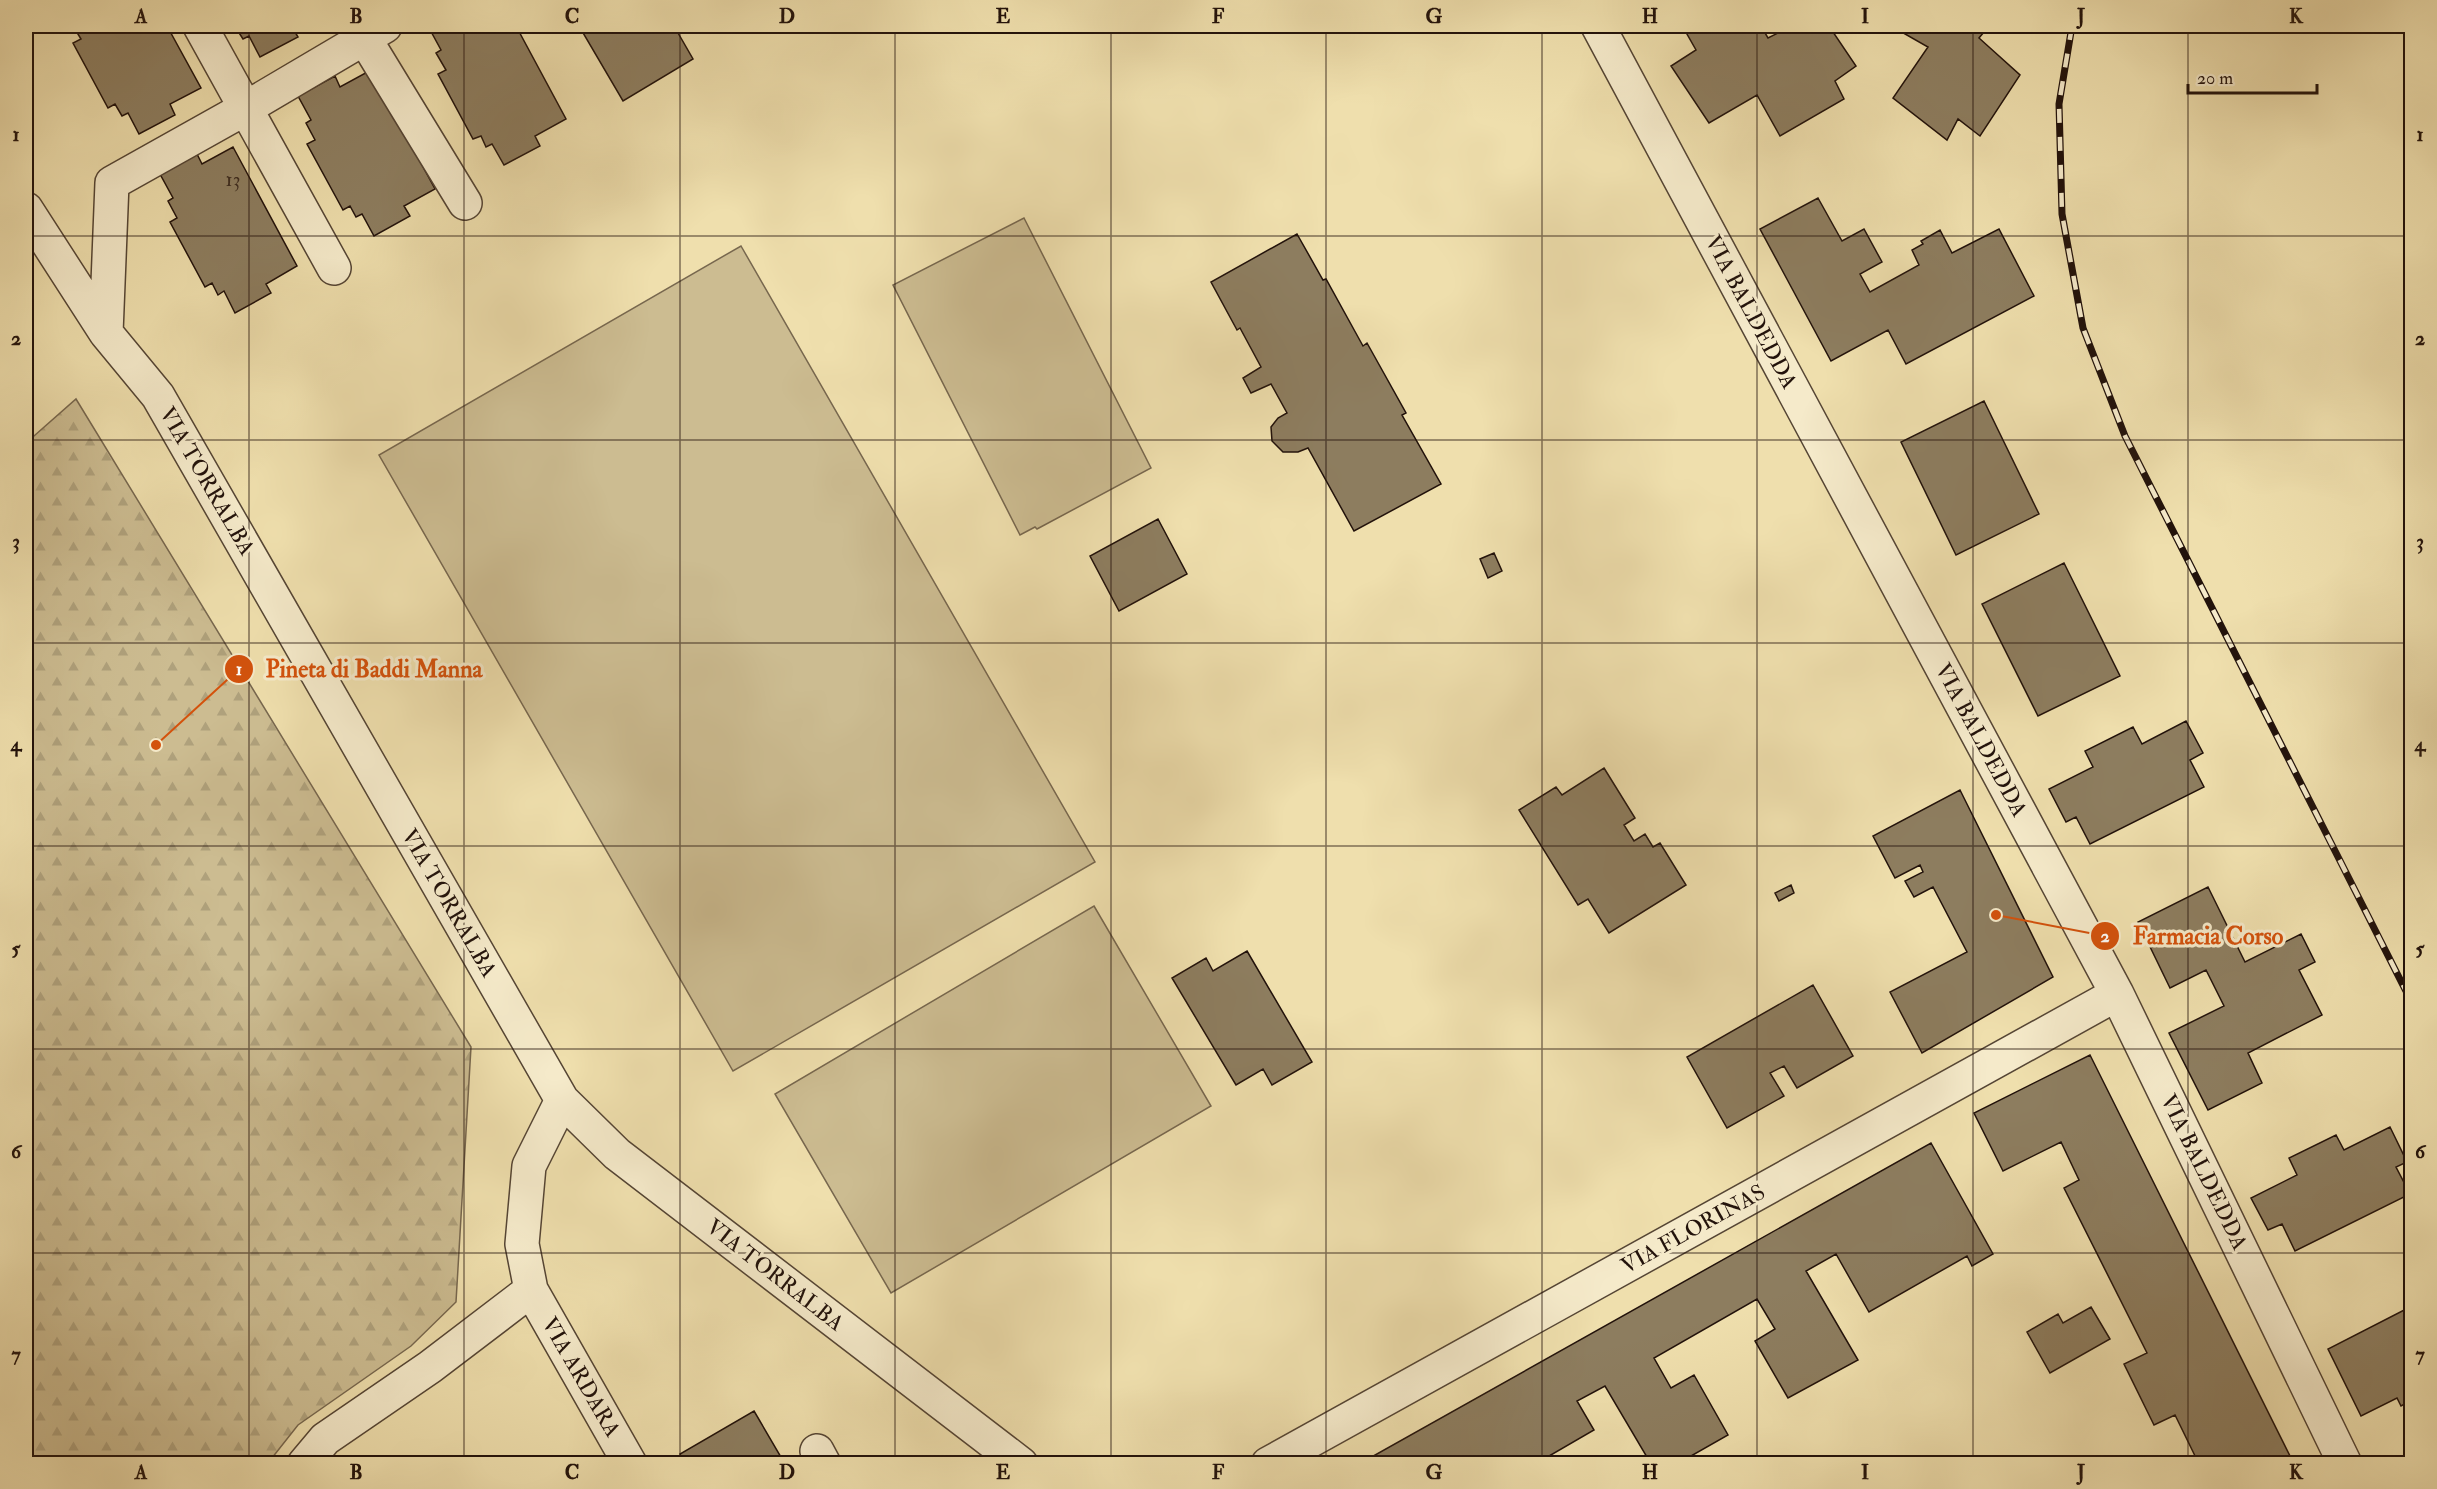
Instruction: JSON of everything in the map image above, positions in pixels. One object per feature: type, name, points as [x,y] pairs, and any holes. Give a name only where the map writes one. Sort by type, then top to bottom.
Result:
[{"type":"street","points":[[200,26],[334,268]]},
{"type":"street","name":"VIA BALDEDDA","points":[[1598,26],[2117,994],[2345,1464]]},
{"type":"street","points":[[106,333],[112,183],[246,108],[369,29],[465,203]]},
{"type":"street","name":"VIA TORRALBA","points":[[26,209],[106,333],[158,396],[562,1100],[617,1154],[1021,1464]]},
{"type":"street","name":"VIA FLORINAS","points":[[1268,1464],[2117,994]]},
{"type":"street","name":"VIA ARDARA","points":[[562,1100],[529,1166],[522,1244],[531,1290],[630,1464]]},
{"type":"street","points":[[304,1464],[325,1439],[430,1367],[531,1290]]},
{"type":"green space","points":[[1024,218],[1151,468],[1037,529],[1035,527],[1020,535],[893,285]]},
{"type":"green space","points":[[741,246],[1095,862],[733,1071],[379,455]]},
{"type":"green space","points":[[76,399],[471,1047],[456,1302],[411,1346],[298,1425],[268,1463],[26,1463],[26,443]]},
{"type":"green space","points":[[1094,906],[1211,1106],[891,1293],[775,1094]]},
{"type":"building","points":[[73,26],[167,26],[201,88],[170,104],[175,115],[139,134],[128,113],[122,116],[115,104],[108,108],[73,43],[81,39]]},
{"type":"building","points":[[226,26],[295,26],[292,27],[298,37],[260,57],[249,36],[243,39],[236,28],[230,31]]},
{"type":"building","points":[[428,26],[516,26],[566,119],[535,136],[540,146],[504,165],[492,144],[486,147],[481,136],[473,139],[438,74],[446,70],[436,53],[441,50]]},
{"type":"building","points":[[579,26],[674,26],[693,59],[623,101]]},
{"type":"building","points":[[1761,26],[1768,38],[1792,26],[1829,26],[1856,66],[1835,81],[1844,99],[1780,136],[1757,95],[1709,123],[1671,66],[1696,50],[1683,27]]},
{"type":"building","points":[[1891,26],[1989,26],[1979,38],[2020,75],[1980,136],[1958,119],[1947,140],[1893,98],[1928,47]]},
{"type":"building","points":[[371,70],[435,189],[404,206],[410,216],[374,236],[362,214],[356,217],[350,206],[343,210],[307,144],[315,140],[306,123],[311,120],[298,96],[335,76],[340,87]]},
{"type":"building","points":[[233,147],[297,266],[266,284],[271,293],[235,313],[224,291],[218,295],[212,283],[205,287],[170,222],[177,218],[168,201],[173,198],[160,174],[197,154],[202,164]]},
{"type":"building","points":[[1818,198],[1842,241],[1864,229],[1882,262],[1860,274],[1870,292],[1919,265],[1912,250],[1923,244],[1921,241],[1940,230],[1952,253],[1999,229],[2034,296],[1906,364],[1888,330],[1831,361],[1760,229]]},
{"type":"building","points":[[1297,234],[1323,280],[1326,279],[1363,346],[1367,343],[1406,413],[1402,415],[1441,484],[1354,531],[1308,448],[1298,452],[1283,452],[1272,441],[1271,427],[1278,418],[1287,413],[1271,384],[1251,393],[1243,378],[1261,367],[1240,328],[1237,330],[1211,282]]},
{"type":"building","points":[[1984,401],[2039,514],[1956,555],[1901,442]]},
{"type":"building","points":[[1158,519],[1187,574],[1119,611],[1090,556]]},
{"type":"building","points":[[1494,553],[1502,571],[1488,578],[1480,559]]},
{"type":"building","points":[[2064,563],[2120,676],[2038,716],[1982,604]]},
{"type":"building","points":[[2186,721],[2203,753],[2190,760],[2204,787],[2090,844],[2076,817],[2066,822],[2049,789],[2093,767],[2085,751],[2133,727],[2142,744]]},
{"type":"building","points":[[1604,768],[1635,818],[1624,825],[1634,841],[1645,834],[1653,847],[1660,843],[1686,885],[1609,933],[1588,899],[1578,905],[1519,810],[1556,787],[1562,795]]},
{"type":"building","points":[[1960,790],[2053,977],[1922,1053],[1890,992],[1967,952],[1933,887],[1914,897],[1905,881],[1923,872],[1920,865],[1895,878],[1873,836]]},
{"type":"building","points":[[1791,885],[1794,893],[1779,901],[1775,893]]},
{"type":"building","points":[[2208,887],[2245,962],[2301,934],[2315,962],[2299,970],[2322,1015],[2248,1053],[2262,1083],[2208,1110],[2169,1033],[2224,1006],[2206,970],[2170,988],[2138,922]]},
{"type":"building","points":[[1247,951],[1312,1062],[1272,1085],[1263,1069],[1236,1085],[1172,978],[1206,958],[1213,971]]},
{"type":"building","points":[[1813,985],[1853,1056],[1797,1088],[1784,1066],[1770,1073],[1784,1096],[1727,1128],[1687,1057]]},
{"type":"building","points":[[2090,1055],[2294,1464],[2199,1464],[2175,1415],[2154,1425],[2124,1364],[2147,1353],[2064,1188],[2079,1180],[2061,1142],[2003,1171],[1974,1113]]},
{"type":"building","points":[[2390,1127],[2407,1162],[2396,1167],[2410,1194],[2295,1251],[2282,1224],[2268,1230],[2251,1198],[2297,1175],[2289,1158],[2336,1135],[2344,1150]]},
{"type":"building","points":[[1931,1143],[1993,1254],[1972,1266],[1967,1256],[1869,1312],[1836,1254],[1806,1271],[1858,1360],[1788,1398],[1755,1341],[1775,1329],[1757,1299],[1654,1358],[1671,1388],[1694,1375],[1728,1435],[1677,1464],[1651,1464],[1605,1386],[1577,1401],[1594,1430],[1549,1456],[1554,1464],[1544,1464],[1542,1459],[1535,1464],[1359,1464]]},
{"type":"building","points":[[2412,1306],[2412,1400],[2401,1406],[2397,1398],[2361,1416],[2328,1349]]},
{"type":"building","points":[[2091,1307],[2110,1339],[2050,1373],[2027,1332],[2058,1314],[2063,1323]]},
{"type":"building","points":[[754,1411],[785,1464],[685,1464],[680,1454]]},
{"type":"railway","points":[[2072,26],[2059,104],[2062,214],[2083,328],[2125,436],[2412,1003]]},
{"type":"place","name":"Pineta di Baddi Manna","points":[[156,745]]},
{"type":"place","name":"Farmacia Corso","points":[[1996,915]]}]
